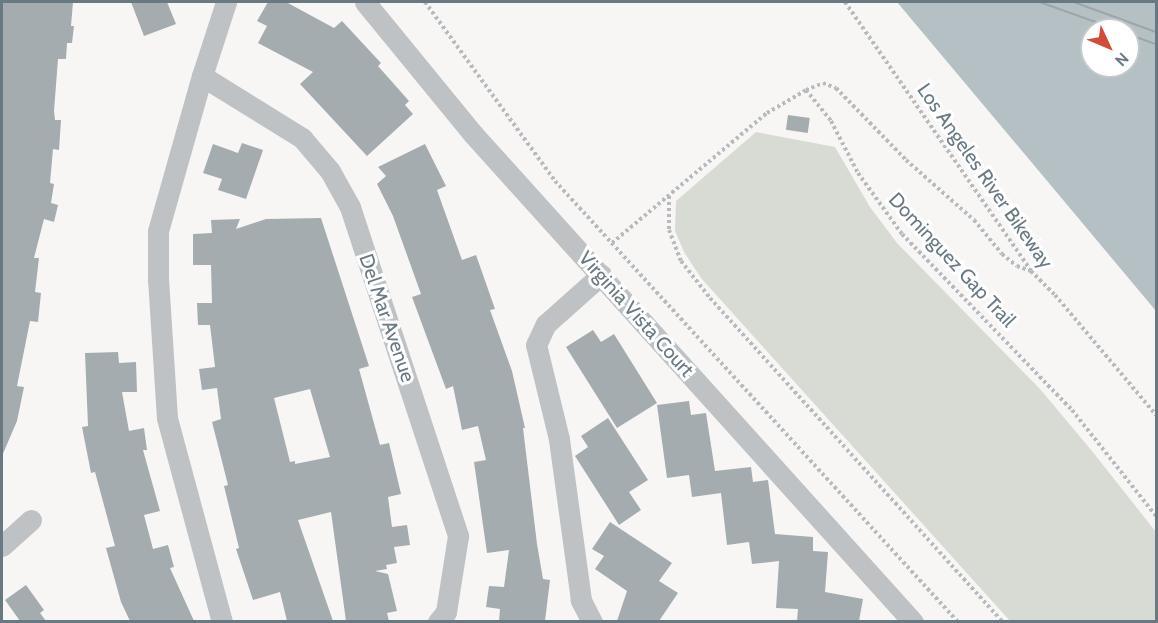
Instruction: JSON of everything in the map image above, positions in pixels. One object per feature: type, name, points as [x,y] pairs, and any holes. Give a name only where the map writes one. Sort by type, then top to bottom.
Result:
[{"type":"street","points":[[222,621],[167,418],[158,279],[158,231],[202,76],[226,2]]},
{"type":"street","name":"Virginia Vista Court","points":[[365,2],[473,134],[913,621]]},
{"type":"street","name":"Del Mar Avenue","points":[[202,76],[302,138],[330,171],[350,207],[458,536],[446,612],[438,621]]},
{"type":"street","points":[[592,621],[581,600],[559,439],[536,345],[546,324],[601,275]]},
{"type":"street","points":[[2,546],[31,520]]},
{"type":"path","points":[[425,2],[544,169],[958,621]]},
{"type":"path","name":"Los Angeles River Bikeway","points":[[845,2],[1031,271],[1055,295],[1156,415]]},
{"type":"path","points":[[612,243],[767,113],[806,90],[823,83],[836,88],[906,160],[974,220],[1002,254],[1017,266],[1031,271]]},
{"type":"path","name":"Dominguez Gap Trail","points":[[806,90],[831,121],[858,173],[881,209],[902,234],[1072,410],[1156,516]]},
{"type":"path","points":[[669,196],[669,230],[681,261],[710,298],[1003,621]]},
{"type":"shaded area","points":[[897,2],[1156,2],[1156,311]]},
{"type":"shaded area","points":[[756,132],[835,147],[870,207],[897,243],[1040,389],[1092,451],[1156,532],[1156,621],[1010,621],[701,278],[684,252],[675,231],[676,201]]},
{"type":"building","points":[[2,2],[73,2],[71,26],[74,26],[72,43],[67,43],[66,59],[58,59],[54,111],[55,120],[61,120],[59,150],[53,149],[50,183],[54,184],[51,203],[58,205],[54,222],[44,219],[34,258],[39,258],[35,292],[41,293],[38,322],[30,321],[17,386],[24,387],[17,421],[2,456]]},
{"type":"building","points":[[131,2],[167,2],[176,24],[144,36]]},
{"type":"building","points":[[268,2],[286,2],[334,28],[342,21],[381,63],[378,66],[409,101],[405,105],[413,114],[367,156],[300,84],[313,72],[258,43],[267,26],[257,21]]},
{"type":"building","points":[[788,115],[810,118],[808,133],[786,130]]},
{"type":"building","points":[[242,143],[263,150],[246,199],[218,190],[222,179],[203,173],[213,144],[238,153]]},
{"type":"building","points":[[425,144],[446,186],[437,190],[462,260],[476,255],[495,309],[490,310],[512,371],[525,428],[523,428],[543,579],[550,580],[545,621],[499,621],[500,609],[486,607],[489,586],[504,587],[509,550],[487,553],[474,462],[486,460],[478,426],[462,430],[453,386],[446,389],[412,297],[421,294],[393,216],[377,184],[386,176],[378,167]]},
{"type":"building","points":[[321,218],[369,366],[359,369],[380,445],[389,443],[401,494],[388,497],[392,527],[407,525],[410,545],[394,547],[397,563],[386,565],[387,569],[375,571],[388,574],[397,611],[387,613],[389,621],[346,621],[331,512],[298,520],[333,621],[287,621],[280,592],[253,600],[236,549],[239,548],[224,486],[228,485],[212,422],[221,419],[217,388],[202,390],[199,369],[215,367],[210,325],[198,325],[197,303],[212,303],[211,265],[193,265],[193,234],[212,233],[211,220],[240,219],[236,229],[266,219]],"holes":[[[310,389],[330,457],[295,464],[295,461],[290,462],[274,398]]]},
{"type":"building","points":[[593,330],[601,342],[614,334],[657,403],[617,428],[566,347]]},
{"type":"building","points":[[118,352],[119,363],[136,362],[137,392],[122,392],[129,431],[144,428],[147,450],[143,450],[160,511],[144,515],[153,549],[168,545],[174,567],[170,568],[194,621],[130,621],[121,602],[106,548],[115,546],[95,472],[91,473],[82,427],[88,426],[85,353]]},
{"type":"building","points":[[689,401],[691,415],[706,413],[715,471],[751,467],[753,482],[768,480],[775,534],[813,537],[813,551],[828,552],[825,592],[863,599],[859,621],[797,621],[798,609],[776,608],[779,561],[752,564],[749,542],[727,545],[721,493],[692,497],[689,475],[667,478],[657,405]]},
{"type":"building","points":[[608,418],[648,480],[629,492],[641,510],[619,525],[575,456],[588,447],[581,436]]},
{"type":"building","points":[[610,522],[672,563],[659,581],[678,593],[659,621],[617,621],[627,591],[595,569],[604,556],[592,549]]},
{"type":"building","points":[[26,585],[44,610],[40,613],[46,621],[20,621],[5,600]]},
{"type":"tram line","points":[[1040,2],[1085,18]]},
{"type":"tram line","points":[[1074,2],[1156,32]]},
{"type":"tram line","points":[[1140,38],[1156,44]]}]
